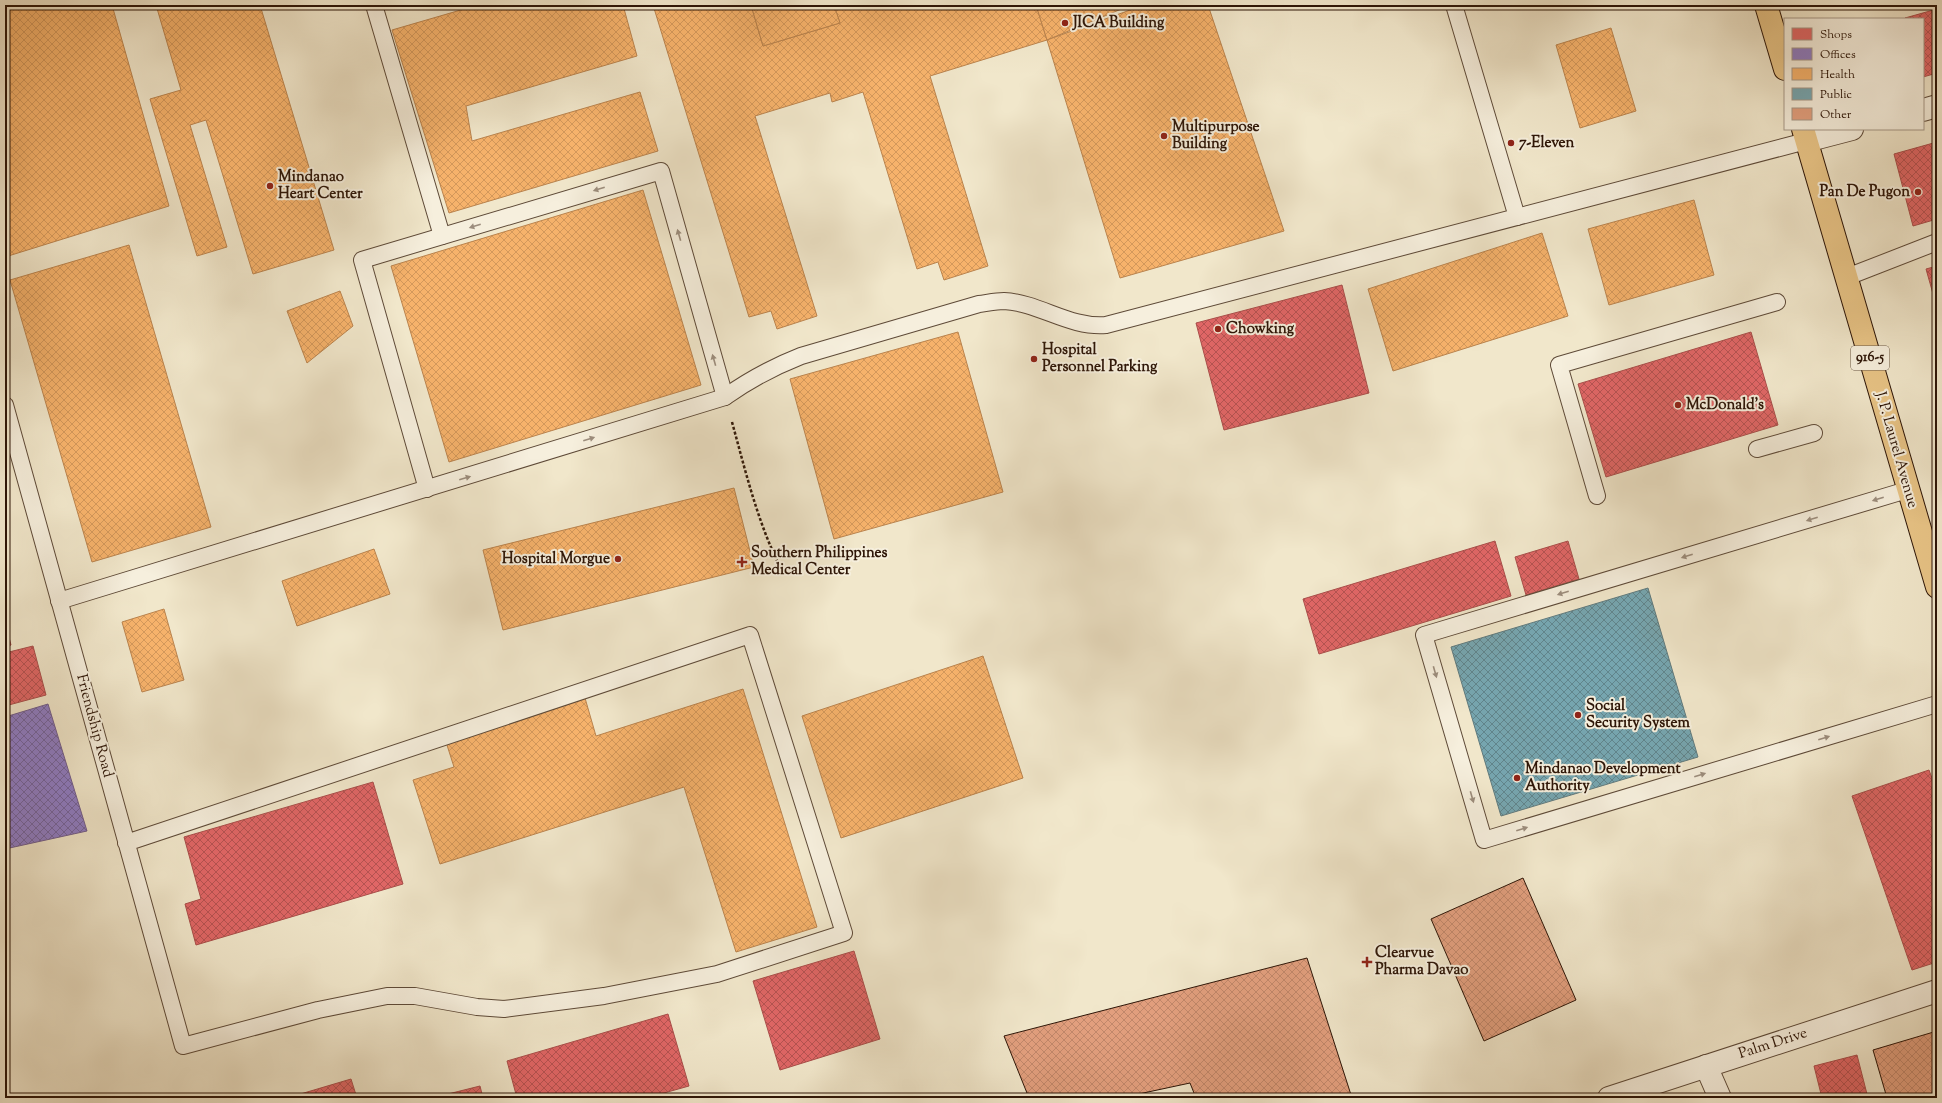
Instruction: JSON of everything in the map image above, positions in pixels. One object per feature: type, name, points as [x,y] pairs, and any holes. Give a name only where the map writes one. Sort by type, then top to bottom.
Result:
[{"type":"main road","points":[[1766,5],[1784,66]]},
{"type":"main road","name":"J. P. Laurel Avenue","points":[[1804,135],[1847,276],[1937,587]]},
{"type":"street","points":[[1924,110],[1937,106]]},
{"type":"street","points":[[1804,135],[1844,130]]},
{"type":"street","name":"Palm Drive","points":[[1609,1098],[1937,991]]},
{"type":"street","points":[[1706,1066],[1720,1098]]},
{"type":"lane","points":[[374,5],[442,236]]},
{"type":"lane","points":[[1454,5],[1517,217]]},
{"type":"lane","points":[[59,601],[725,397],[751,379],[775,366],[801,356],[979,304],[1003,301],[1025,305],[1071,322],[1091,326],[1106,325],[1517,217],[1804,135]]},
{"type":"lane","points":[[427,489],[362,260],[660,171],[725,397]]},
{"type":"lane","points":[[1847,276],[1937,242]]},
{"type":"lane","points":[[1597,496],[1558,365],[1777,302]]},
{"type":"lane","name":"Friendship Road","points":[[5,405],[126,844],[183,1046],[318,1010],[387,996],[416,996],[477,1007],[504,1008],[611,994],[717,974],[844,933],[750,635],[126,844]]},
{"type":"lane","points":[[1757,449],[1814,433]]},
{"type":"lane","points":[[1908,490],[1424,635],[1484,840],[1937,704]]},
{"type":"path","points":[[725,397],[759,519],[769,546],[782,571]]},
{"type":"building: Shops","points":[[1937,9],[1937,73],[1924,77],[1924,18],[1905,18]]},
{"type":"building: Shops","points":[[1937,142],[1937,219],[1913,226],[1894,154]]},
{"type":"building: Shops","points":[[1937,266],[1937,308],[1926,269]]},
{"type":"building: Shops","points":[[1342,285],[1369,393],[1224,430],[1196,323]]},
{"type":"building: Shops","name":"McDonald's","points":[[1751,332],[1778,425],[1606,477],[1578,384]]},
{"type":"building: Shops","points":[[1495,541],[1511,596],[1319,654],[1303,599]]},
{"type":"building: Shops","points":[[1568,541],[1579,579],[1526,595],[1515,557]]},
{"type":"building: Shops","points":[[5,622],[11,645],[5,647]]},
{"type":"building: Shops","points":[[33,646],[46,695],[5,706],[5,653]]},
{"type":"building: Shops","points":[[1929,770],[1937,792],[1937,962],[1912,970],[1852,796]]},
{"type":"building: Shops","points":[[373,782],[403,884],[196,945],[185,904],[201,899],[184,837]]},
{"type":"building: Shops","points":[[854,951],[880,1039],[780,1070],[753,981]]},
{"type":"building: Shops","points":[[668,1014],[689,1086],[646,1098],[517,1098],[507,1061]]},
{"type":"building: Shops","points":[[1857,1055],[1868,1098],[1822,1098],[1814,1066]]},
{"type":"building: Shops","points":[[351,1079],[357,1098],[287,1098]]},
{"type":"building: Shops","points":[[480,1086],[483,1098],[432,1098]]},
{"type":"building: Offices","points":[[48,704],[87,831],[5,849],[5,717]]},
{"type":"building: Health","points":[[5,5],[112,5],[169,206],[5,257]]},
{"type":"building: Health","name":"Mindanao Heart Center","points":[[156,5],[260,5],[334,250],[253,274],[206,120],[190,125],[227,247],[197,256],[150,99],[181,90]]},
{"type":"building: Health","points":[[478,5],[623,5],[637,56],[466,106],[472,141],[640,92],[658,151],[449,213],[392,30]]},
{"type":"building: Health","points":[[653,5],[751,5],[763,46],[840,23],[834,5],[1036,5],[1047,40],[930,76],[988,266],[944,280],[938,262],[917,269],[863,92],[832,102],[830,93],[755,116],[817,316],[777,329],[771,311],[749,317]]},
{"type":"building: Health","points":[[751,5],[834,5],[840,23],[763,46]]},
{"type":"building: Health","name":"JICA Building","points":[[1036,5],[1131,5],[1047,40]]},
{"type":"building: Health","name":"Multipurpose Building","points":[[1144,5],[1208,5],[1284,231],[1120,278],[1047,40]]},
{"type":"building: Health","points":[[1611,28],[1636,111],[1580,128],[1556,45]]},
{"type":"building: Health","points":[[643,190],[701,385],[449,462],[391,266]]},
{"type":"building: Health","points":[[1694,200],[1714,275],[1609,305],[1588,229]]},
{"type":"building: Health","points":[[1542,233],[1568,316],[1393,371],[1368,289]]},
{"type":"building: Health","points":[[129,245],[211,527],[92,562],[10,280]]},
{"type":"building: Health","points":[[340,291],[353,326],[307,363],[287,311]]},
{"type":"building: Health","points":[[958,332],[1003,492],[834,539],[790,379]]},
{"type":"building: Health","name":"Hospital Morgue","points":[[734,488],[754,567],[503,630],[483,550]]},
{"type":"building: Health","points":[[374,549],[390,594],[297,626],[282,581]]},
{"type":"building: Health","points":[[164,609],[184,680],[142,692],[122,622]]},
{"type":"building: Health","points":[[983,656],[1023,778],[841,838],[802,716]]},
{"type":"building: Health","points":[[743,689],[817,927],[736,952],[684,787],[440,864],[413,780],[454,767],[446,742],[585,698],[596,736]]},
{"type":"building: Public","name":"Social Security System","points":[[1648,588],[1698,757],[1501,816],[1451,647]]},
{"type":"building: Other","points":[[1523,878],[1576,1000],[1484,1041],[1431,919]]},
{"type":"building: Other","points":[[1307,958],[1352,1098],[1196,1098],[1190,1083],[1120,1098],[1029,1098],[1004,1036]]},
{"type":"building: Other","points":[[1937,1031],[1937,1098],[1887,1098],[1873,1050]]},
{"type":"place","name":"JICA Building","points":[[1065,23]]},
{"type":"place","name":"Multipurpose Building","points":[[1164,136]]},
{"type":"place","name":"7-Eleven","points":[[1511,143]]},
{"type":"place","name":"Mindanao Heart Center","points":[[270,186]]},
{"type":"place","name":"Pan De Pugon","points":[[1918,192]]},
{"type":"place","name":"Chowking","points":[[1218,329]]},
{"type":"place","name":"Hospital Personnel Parking","points":[[1034,359]]},
{"type":"place","name":"McDonald's","points":[[1678,405]]},
{"type":"place","name":"Hospital Morgue","points":[[618,559]]},
{"type":"place","name":"Southern Philippines Medical Center","points":[[742,562]]},
{"type":"place","name":"Social Security System","points":[[1578,715]]},
{"type":"place","name":"Mindanao Development Authority","points":[[1517,778]]},
{"type":"place","name":"Clearvue Pharma Davao","points":[[1367,962]]}]
